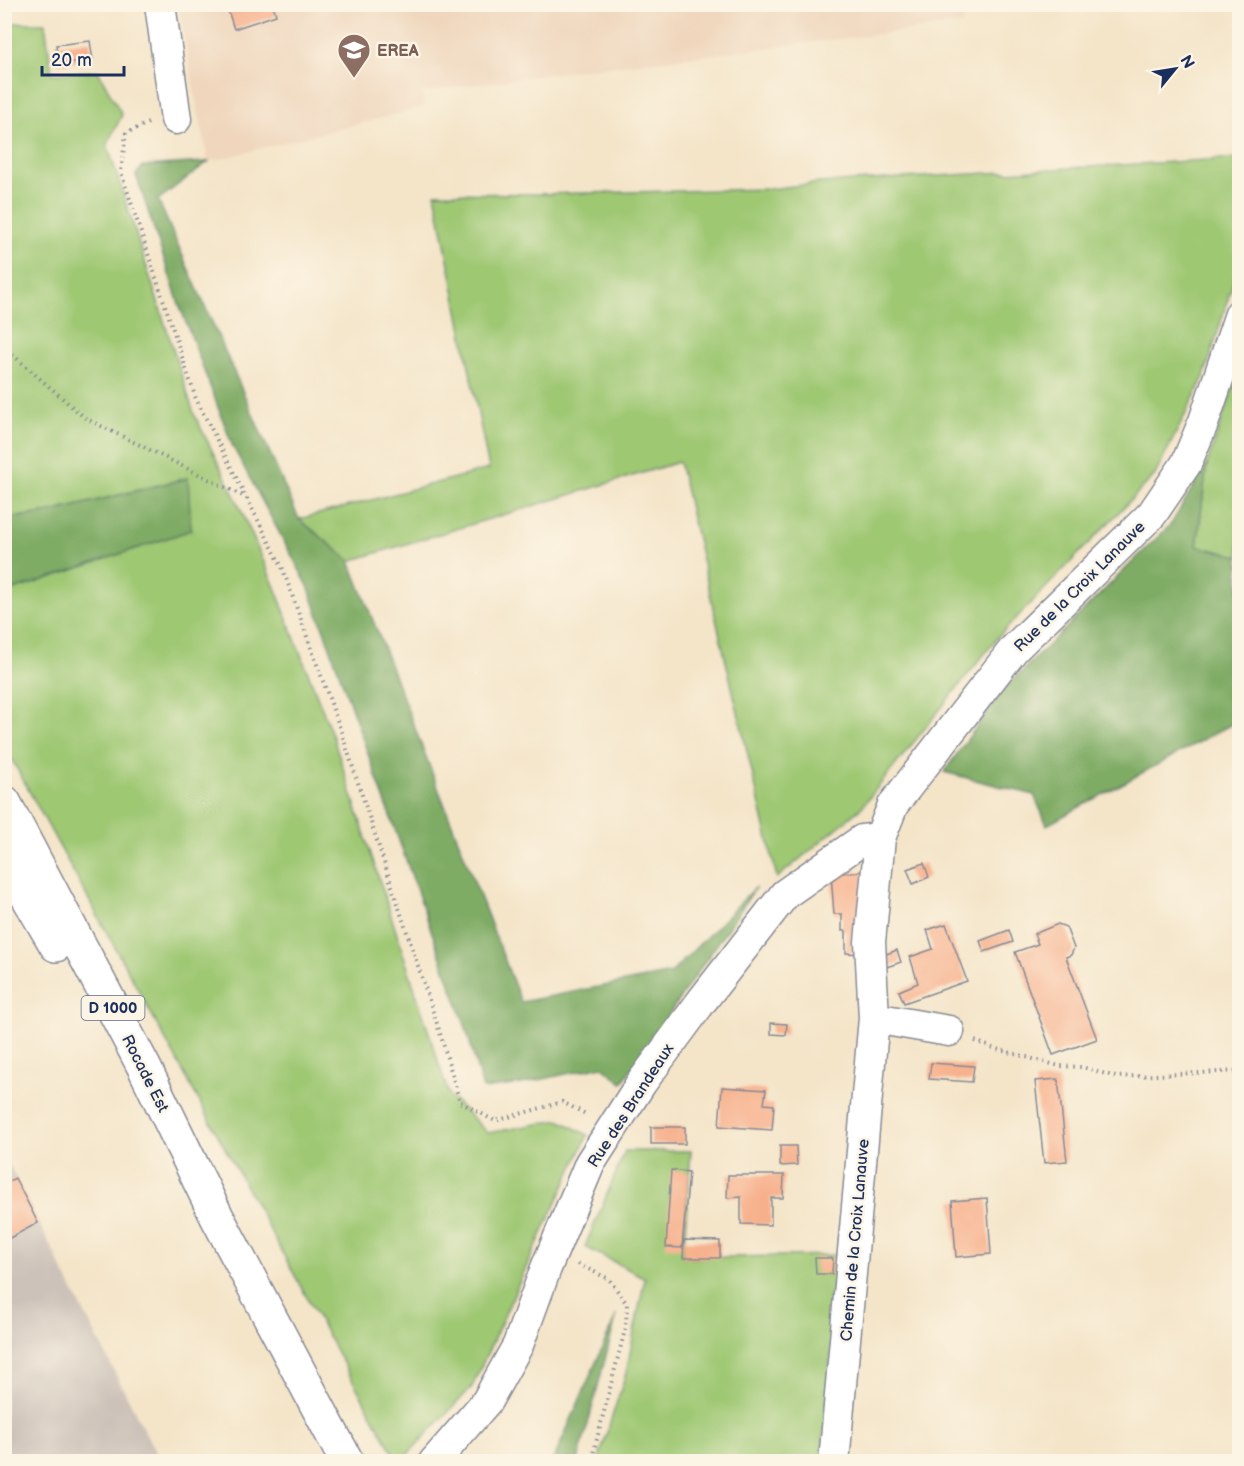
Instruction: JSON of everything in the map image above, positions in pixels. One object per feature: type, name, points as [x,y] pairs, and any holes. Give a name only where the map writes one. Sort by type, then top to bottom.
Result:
[{"type":"main road","name":"Rocade Est","points":[[4,802],[144,1067],[217,1218],[347,1461]]},
{"type":"main road","name":"Rocade Est","points":[[4,856],[217,1218]]},
{"type":"street","points":[[160,4],[176,119]]},
{"type":"street","name":"Rue de la Croix Lanauve","points":[[880,838],[894,805],[1014,649],[1158,506],[1186,464],[1204,421],[1239,314]]},
{"type":"street","name":"Chemin de la Croix Lanauve","points":[[834,1461],[874,1018],[870,942],[880,838]]},
{"type":"street","name":"Rue des Brandeaux","points":[[434,1461],[487,1401],[518,1345],[590,1163],[649,1073],[785,894],[862,840],[880,838]]},
{"type":"street","points":[[874,1018],[949,1031]]},
{"type":"path","points":[[176,119],[145,123],[126,133],[121,172],[196,399],[282,567],[342,734],[440,1033],[460,1102],[495,1121],[562,1102],[613,1128]]},
{"type":"path","points":[[4,346],[85,418],[246,498]]},
{"type":"path","points":[[949,1031],[993,1048],[1059,1065],[1082,1067],[1116,1077],[1239,1071]]},
{"type":"path","points":[[553,1252],[609,1279],[627,1304],[626,1326],[591,1461]]},
{"type":"shaded area","name":"EREA","points":[[961,4],[963,24],[572,71],[422,92],[424,107],[208,162],[178,5]]},
{"type":"shaded area","points":[[5,1157],[160,1461],[5,1461]]},
{"type":"green space","points":[[5,23],[45,23],[52,74],[98,71],[122,115],[107,144],[194,414],[237,501],[274,585],[333,737],[449,1095],[488,1133],[559,1120],[588,1135],[472,1387],[401,1461],[398,1461],[339,1356],[5,747],[5,593],[191,530],[187,478],[51,512],[5,519]]},
{"type":"green space","points":[[1239,158],[1239,263],[1204,377],[1155,475],[998,637],[861,808],[777,878],[679,462],[350,561],[299,519],[489,469],[435,193],[538,194],[769,189],[820,183]]},
{"type":"green space","points":[[208,162],[158,200],[299,519],[350,561],[521,1002],[671,973],[756,887],[622,1083],[602,1066],[521,1084],[483,1089],[465,1025],[308,586],[233,447],[179,304],[136,175],[143,166]]},
{"type":"green space","points":[[1239,370],[1239,556],[1197,547],[1207,463]]},
{"type":"green space","points":[[1207,463],[1197,546],[1239,556],[1239,720],[1047,825],[1034,795],[944,772],[1003,690],[1172,523]]},
{"type":"green space","points":[[188,478],[191,530],[5,593],[5,519],[51,512]]},
{"type":"green space","points":[[625,1151],[691,1151],[683,1258],[839,1255],[822,1461],[598,1461],[626,1373],[645,1278],[585,1247]]},
{"type":"green space","points":[[617,1314],[578,1461],[553,1461]]},
{"type":"building","points":[[226,4],[273,4],[276,15],[234,29]]},
{"type":"building","points":[[90,41],[93,60],[58,64],[56,45]]},
{"type":"building","points":[[924,863],[929,877],[913,884],[907,869]]},
{"type":"building","points":[[864,871],[861,954],[846,953],[846,931],[842,931],[842,914],[834,914],[831,874]]},
{"type":"building","points":[[946,924],[967,981],[904,1003],[899,991],[918,983],[910,957],[933,949],[927,930]]},
{"type":"building","points":[[1058,924],[1066,927],[1074,948],[1071,955],[1066,957],[1097,1039],[1053,1055],[1015,952],[1038,944],[1034,934]]},
{"type":"building","points":[[1009,930],[1013,942],[984,952],[980,941]]},
{"type":"building","points":[[897,950],[901,962],[881,969],[876,958]]},
{"type":"building","points":[[771,1023],[787,1024],[786,1035],[771,1034]]},
{"type":"building","points":[[931,1063],[974,1066],[972,1082],[929,1079]]},
{"type":"building","points":[[1058,1079],[1067,1161],[1044,1163],[1035,1081]]},
{"type":"building","points":[[722,1087],[766,1090],[764,1104],[774,1105],[772,1130],[719,1126]]},
{"type":"building","points":[[651,1127],[685,1127],[685,1144],[651,1144]]},
{"type":"building","points":[[780,1146],[796,1146],[797,1165],[780,1166]]},
{"type":"building","points":[[671,1170],[689,1172],[682,1248],[666,1247]]},
{"type":"building","points":[[728,1175],[784,1175],[783,1198],[771,1198],[771,1225],[741,1224],[741,1197],[727,1198]]},
{"type":"building","points":[[15,1178],[38,1223],[4,1241],[4,1184]]},
{"type":"building","points":[[987,1198],[991,1254],[956,1257],[952,1201]]},
{"type":"building","points":[[684,1240],[720,1241],[720,1258],[683,1258]]},
{"type":"building","points":[[815,1258],[833,1258],[832,1274],[816,1274]]},
{"type":"place","name":"EREA","points":[[354,79]]}]
